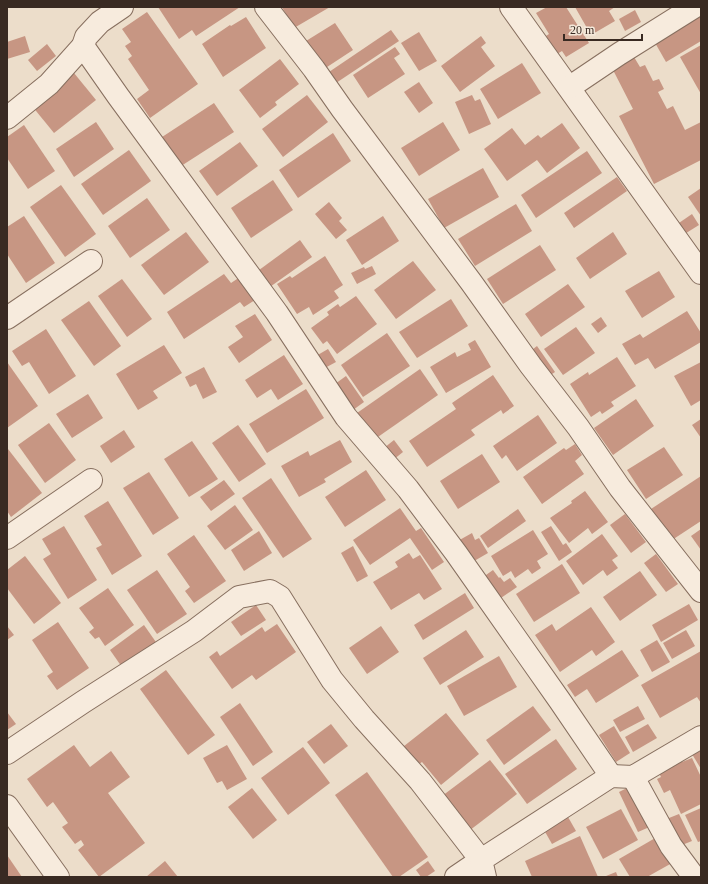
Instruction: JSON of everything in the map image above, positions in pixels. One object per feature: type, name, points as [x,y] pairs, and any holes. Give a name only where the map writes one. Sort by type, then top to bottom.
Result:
[{"type":"street","points":[[7,118],[49,84],[83,46],[86,37],[100,22],[122,7]]},
{"type":"street","points":[[266,7],[314,69],[531,366],[578,427],[620,488],[701,591]]},
{"type":"street","points":[[511,7],[570,87],[701,273]]},
{"type":"street","points":[[570,87],[618,54],[694,7]]},
{"type":"street","points":[[83,46],[277,313],[346,417],[408,489],[456,553],[611,776]]},
{"type":"street","points":[[7,318],[91,261]]},
{"type":"street","points":[[7,538],[91,480]]},
{"type":"street","points":[[7,753],[194,631],[239,597],[270,591],[280,597],[332,680],[364,719],[420,781],[483,868]]},
{"type":"street","points":[[456,877],[483,868],[611,776],[633,776],[701,737]]},
{"type":"street","points":[[633,776],[671,846],[694,877]]},
{"type":"street","points":[[7,806],[58,877]]},
{"type":"building","points":[[158,7],[240,7],[196,36],[192,30],[179,39]]},
{"type":"building","points":[[282,7],[330,7],[294,28]]},
{"type":"building","points":[[547,7],[566,7],[589,43],[566,57],[562,51],[557,54],[546,36],[549,34],[536,13]]},
{"type":"building","points":[[575,7],[615,7],[609,11],[615,21],[591,35]]},
{"type":"building","points":[[635,10],[641,22],[625,31],[619,19]]},
{"type":"building","points":[[147,12],[198,84],[150,118],[137,99],[149,90],[128,59],[132,56],[125,46],[131,42],[122,29]]},
{"type":"building","points":[[701,14],[701,41],[666,62],[654,41]]},
{"type":"building","points":[[246,17],[266,48],[223,77],[202,44],[230,25],[231,26]]},
{"type":"building","points":[[335,23],[353,50],[324,69],[306,41]]},
{"type":"building","points":[[391,30],[399,41],[333,85],[326,74]]},
{"type":"building","points":[[419,32],[437,61],[419,71],[401,43]]},
{"type":"building","points":[[25,36],[30,52],[7,59],[7,42]]},
{"type":"building","points":[[481,36],[486,43],[481,47],[495,66],[460,92],[441,66]]},
{"type":"building","points":[[47,44],[56,56],[37,71],[28,60]]},
{"type":"building","points":[[701,45],[701,94],[680,57]]},
{"type":"building","points":[[395,47],[400,54],[394,58],[405,74],[368,98],[353,75]]},
{"type":"building","points":[[634,57],[640,67],[645,65],[653,81],[659,79],[664,89],[658,92],[667,109],[673,106],[685,130],[701,122],[701,160],[654,184],[619,116],[633,109],[612,68]]},
{"type":"building","points":[[280,59],[299,84],[275,102],[277,105],[260,118],[239,90]]},
{"type":"building","points":[[522,63],[541,93],[498,119],[480,89]]},
{"type":"building","points":[[74,73],[96,100],[54,133],[32,106]]},
{"type":"building","points":[[419,82],[433,103],[419,113],[404,92]]},
{"type":"building","points":[[307,95],[328,122],[283,157],[262,129]]},
{"type":"building","points":[[472,95],[475,101],[480,99],[491,124],[469,134],[455,102]]},
{"type":"building","points":[[214,103],[234,132],[178,168],[159,139]]},
{"type":"building","points":[[96,122],[114,149],[74,177],[56,149]]},
{"type":"building","points":[[443,122],[460,150],[419,176],[401,148]]},
{"type":"building","points":[[562,123],[580,148],[547,173],[537,160],[507,181],[484,149],[512,128],[525,145],[538,135],[541,138]]},
{"type":"building","points":[[24,125],[55,171],[28,189],[7,158],[7,137]]},
{"type":"building","points":[[333,133],[351,161],[298,198],[279,170]]},
{"type":"building","points":[[240,142],[258,166],[217,196],[199,171]]},
{"type":"building","points":[[129,150],[151,181],[103,215],[81,184]]},
{"type":"building","points":[[587,151],[602,173],[536,218],[521,195]]},
{"type":"building","points":[[483,168],[499,197],[444,228],[428,199]]},
{"type":"building","points":[[617,177],[627,191],[574,228],[564,213]]},
{"type":"building","points":[[273,180],[293,210],[251,238],[231,208]]},
{"type":"building","points":[[61,185],[96,234],[65,257],[30,207]]},
{"type":"building","points":[[701,188],[701,216],[688,197]]},
{"type":"building","points":[[147,198],[170,230],[130,258],[108,226]]},
{"type":"building","points":[[329,202],[342,218],[339,221],[347,230],[336,239],[315,214]]},
{"type":"building","points":[[516,204],[532,231],[475,266],[458,239]]},
{"type":"building","points":[[692,214],[699,225],[683,235],[676,225]]},
{"type":"building","points":[[24,216],[55,263],[26,283],[7,254],[7,227]]},
{"type":"building","points":[[383,216],[399,241],[362,265],[346,240]]},
{"type":"building","points":[[186,232],[209,262],[164,295],[141,265]]},
{"type":"building","points":[[613,232],[627,254],[590,279],[576,258]]},
{"type":"building","points":[[300,240],[312,257],[267,289],[255,273]]},
{"type":"building","points":[[540,245],[556,270],[503,304],[487,279]]},
{"type":"building","points":[[325,256],[343,285],[334,291],[339,298],[313,315],[309,307],[297,314],[277,284],[290,276],[292,278]]},
{"type":"building","points":[[413,261],[436,290],[396,319],[374,290]]},
{"type":"building","points":[[372,266],[376,274],[357,284],[351,273],[364,267],[365,269]]},
{"type":"building","points":[[659,271],[675,297],[642,318],[625,291]]},
{"type":"building","points":[[224,274],[231,283],[240,277],[255,300],[244,307],[240,302],[184,339],[167,312]]},
{"type":"building","points":[[122,279],[152,319],[127,337],[98,296]]},
{"type":"building","points":[[568,284],[585,307],[541,337],[525,314]]},
{"type":"building","points":[[356,296],[377,324],[337,354],[327,341],[323,344],[311,328],[329,315],[327,312],[338,304],[340,307]]},
{"type":"building","points":[[451,299],[468,326],[417,358],[399,332]]},
{"type":"building","points":[[89,301],[121,346],[94,366],[61,320]]},
{"type":"building","points":[[687,311],[701,333],[701,342],[655,369],[648,358],[635,365],[622,344],[640,334],[643,338]]},
{"type":"building","points":[[255,314],[272,340],[239,363],[228,347],[243,337],[235,326]]},
{"type":"building","points":[[601,317],[607,326],[598,333],[591,324]]},
{"type":"building","points":[[576,327],[595,353],[563,375],[544,349]]},
{"type":"building","points":[[46,329],[76,376],[49,394],[29,362],[22,366],[12,351]]},
{"type":"building","points":[[387,333],[410,366],[363,397],[341,365]]},
{"type":"building","points":[[475,340],[491,367],[446,393],[430,367],[455,352],[457,357],[471,350],[468,344]]},
{"type":"building","points":[[164,345],[182,373],[153,391],[158,398],[138,410],[116,374]]},
{"type":"building","points":[[537,346],[555,372],[546,378],[528,353]]},
{"type":"building","points":[[328,349],[336,362],[323,369],[316,356]]},
{"type":"building","points":[[284,355],[303,384],[278,400],[271,389],[257,398],[245,380]]},
{"type":"building","points":[[617,357],[636,386],[611,402],[614,406],[602,414],[600,411],[591,417],[570,384],[588,372],[589,375]]},
{"type":"building","points":[[7,362],[38,406],[7,428]]},
{"type":"building","points":[[701,362],[701,400],[691,406],[674,376]]},
{"type":"building","points":[[204,367],[217,392],[203,399],[196,384],[190,387],[185,377]]},
{"type":"building","points":[[420,369],[438,395],[375,439],[357,413]]},
{"type":"building","points":[[493,375],[514,406],[503,414],[501,410],[471,430],[475,435],[427,467],[409,441],[456,409],[452,403]]},
{"type":"building","points":[[346,376],[364,402],[353,410],[335,384]]},
{"type":"building","points":[[306,389],[324,418],[267,453],[249,424]]},
{"type":"building","points":[[88,394],[103,418],[72,438],[56,414]]},
{"type":"building","points":[[636,399],[654,426],[613,455],[594,428]]},
{"type":"building","points":[[538,415],[557,443],[517,471],[506,455],[502,459],[493,446]]},
{"type":"building","points":[[701,419],[701,438],[692,425]]},
{"type":"building","points":[[49,423],[76,460],[45,483],[18,445]]},
{"type":"building","points":[[238,425],[266,464],[239,482],[212,443]]},
{"type":"building","points":[[124,430],[135,447],[111,463],[100,446]]},
{"type":"building","points":[[340,440],[352,462],[324,479],[326,482],[299,497],[281,466],[308,451],[310,456]]},
{"type":"building","points":[[394,440],[403,452],[393,460],[384,448]]},
{"type":"building","points":[[192,441],[218,479],[189,497],[164,459]]},
{"type":"building","points":[[575,444],[582,455],[575,461],[584,474],[542,504],[523,477],[564,448],[566,450]]},
{"type":"building","points":[[664,447],[683,475],[646,499],[627,470]]},
{"type":"building","points":[[8,449],[42,493],[11,517],[7,511]]},
{"type":"building","points":[[482,454],[500,482],[458,509],[440,481]]},
{"type":"building","points":[[366,470],[386,500],[345,527],[325,497]]},
{"type":"building","points":[[149,472],[179,518],[153,535],[123,488]]},
{"type":"building","points":[[701,476],[701,521],[672,540],[651,509]]},
{"type":"building","points":[[271,478],[312,539],[283,558],[242,498]]},
{"type":"building","points":[[224,480],[235,494],[211,511],[200,497]]},
{"type":"building","points":[[585,491],[608,522],[592,534],[588,528],[569,543],[550,518],[572,503],[571,501]]},
{"type":"building","points":[[108,501],[142,556],[112,575],[96,548],[102,545],[84,516]]},
{"type":"building","points":[[235,505],[253,530],[225,550],[207,526]]},
{"type":"building","points":[[400,508],[416,531],[421,528],[444,562],[432,570],[410,538],[370,565],[353,540]]},
{"type":"building","points":[[518,509],[526,521],[488,548],[480,536]]},
{"type":"building","points":[[625,514],[646,542],[631,553],[610,525]]},
{"type":"building","points":[[64,526],[97,580],[68,599],[43,559],[51,554],[42,539]]},
{"type":"building","points":[[551,526],[563,545],[566,543],[572,552],[559,561],[541,532]]},
{"type":"building","points":[[701,529],[701,550],[691,536]]},
{"type":"building","points":[[533,530],[548,554],[537,561],[541,568],[532,574],[528,569],[515,578],[511,571],[503,576],[491,556]]},
{"type":"building","points":[[259,531],[272,553],[244,571],[231,550]]},
{"type":"building","points":[[472,533],[475,540],[479,538],[488,553],[469,564],[456,542]]},
{"type":"building","points":[[602,534],[618,556],[612,560],[618,568],[607,576],[603,570],[583,585],[566,561]]},
{"type":"building","points":[[194,535],[226,581],[194,603],[185,591],[190,587],[167,554]]},
{"type":"building","points":[[353,546],[368,576],[357,582],[341,553]]},
{"type":"building","points":[[409,553],[413,559],[420,555],[442,589],[424,600],[419,593],[391,610],[373,582],[398,567],[395,562]]},
{"type":"building","points":[[656,554],[678,584],[666,592],[644,563]]},
{"type":"building","points":[[25,556],[61,603],[34,624],[7,588],[7,570]]},
{"type":"building","points":[[562,564],[580,593],[534,622],[516,594]]},
{"type":"building","points":[[157,570],[187,614],[157,634],[127,590]]},
{"type":"building","points":[[493,570],[504,582],[510,578],[517,587],[498,600],[479,580]]},
{"type":"building","points":[[640,571],[657,595],[620,621],[603,597]]},
{"type":"building","points":[[108,588],[134,625],[105,646],[99,637],[95,639],[89,632],[94,628],[79,608]]},
{"type":"building","points":[[465,593],[474,608],[423,640],[414,625]]},
{"type":"building","points":[[689,604],[698,620],[661,642],[652,625]]},
{"type":"building","points":[[256,605],[266,620],[241,636],[231,622]]},
{"type":"building","points":[[591,607],[615,642],[596,656],[592,650],[560,672],[535,635],[552,624],[556,631]]},
{"type":"building","points":[[58,622],[89,668],[57,690],[47,676],[53,672],[32,640]]},
{"type":"building","points":[[277,624],[296,652],[256,680],[252,675],[232,689],[209,657],[217,651],[220,656],[262,627],[265,632]]},
{"type":"building","points":[[144,625],[158,645],[124,670],[110,650]]},
{"type":"building","points":[[7,626],[14,635],[7,640]]},
{"type":"building","points":[[381,626],[399,652],[367,674],[349,648]]},
{"type":"building","points":[[466,630],[484,657],[440,685],[423,658]]},
{"type":"building","points":[[686,630],[695,646],[672,659],[663,643]]},
{"type":"building","points":[[657,640],[670,662],[652,672],[640,650]]},
{"type":"building","points":[[622,650],[639,676],[596,703],[587,689],[575,697],[567,685]]},
{"type":"building","points":[[701,651],[701,703],[697,697],[660,718],[641,685]]},
{"type":"building","points":[[499,656],[517,687],[464,716],[447,686]]},
{"type":"building","points":[[166,670],[215,735],[188,755],[140,689]]},
{"type":"building","points":[[240,703],[273,752],[253,766],[220,717]]},
{"type":"building","points":[[533,706],[551,730],[504,765],[486,740]]},
{"type":"building","points":[[638,706],[645,719],[620,732],[613,720]]},
{"type":"building","points":[[7,712],[16,724],[7,730]]},
{"type":"building","points":[[446,713],[479,754],[441,785],[422,762],[414,768],[399,750]]},
{"type":"building","points":[[331,724],[348,746],[324,764],[307,742]]},
{"type":"building","points":[[648,724],[657,738],[633,752],[625,737]]},
{"type":"building","points":[[614,726],[630,753],[616,762],[599,735]]},
{"type":"building","points":[[556,739],[577,769],[527,804],[505,774]]},
{"type":"building","points":[[701,742],[701,769],[689,749]]},
{"type":"building","points":[[74,745],[90,767],[111,751],[130,777],[108,793],[145,843],[99,877],[78,850],[84,845],[81,840],[75,844],[62,827],[68,823],[53,802],[47,807],[27,779]]},
{"type":"building","points":[[227,745],[247,779],[227,790],[222,781],[217,783],[203,758]]},
{"type":"building","points":[[303,747],[330,783],[288,815],[261,778]]},
{"type":"building","points":[[680,757],[682,762],[692,758],[701,777],[701,804],[681,814],[670,790],[664,793],[657,779],[661,777],[657,769]]},
{"type":"building","points":[[490,760],[517,794],[461,837],[434,802]]},
{"type":"building","points":[[367,772],[428,857],[399,877],[393,877],[335,795]]},
{"type":"building","points":[[635,784],[654,825],[638,832],[619,792]]},
{"type":"building","points":[[252,788],[277,820],[253,839],[228,807]]},
{"type":"building","points":[[701,808],[701,841],[698,842],[685,815]]},
{"type":"building","points":[[621,809],[638,840],[603,859],[586,827]]},
{"type":"building","points":[[679,814],[692,841],[677,847],[664,820]]},
{"type":"building","points":[[568,817],[576,831],[552,844],[544,830]]},
{"type":"building","points":[[580,836],[598,877],[532,877],[525,861]]},
{"type":"building","points":[[657,837],[672,863],[647,877],[630,877],[619,859]]},
{"type":"building","points":[[7,855],[22,877],[7,877]]},
{"type":"building","points":[[165,861],[178,877],[146,877]]},
{"type":"building","points":[[428,861],[435,871],[426,877],[421,877],[416,870]]},
{"type":"building","points":[[616,872],[618,877],[606,876]]}]
